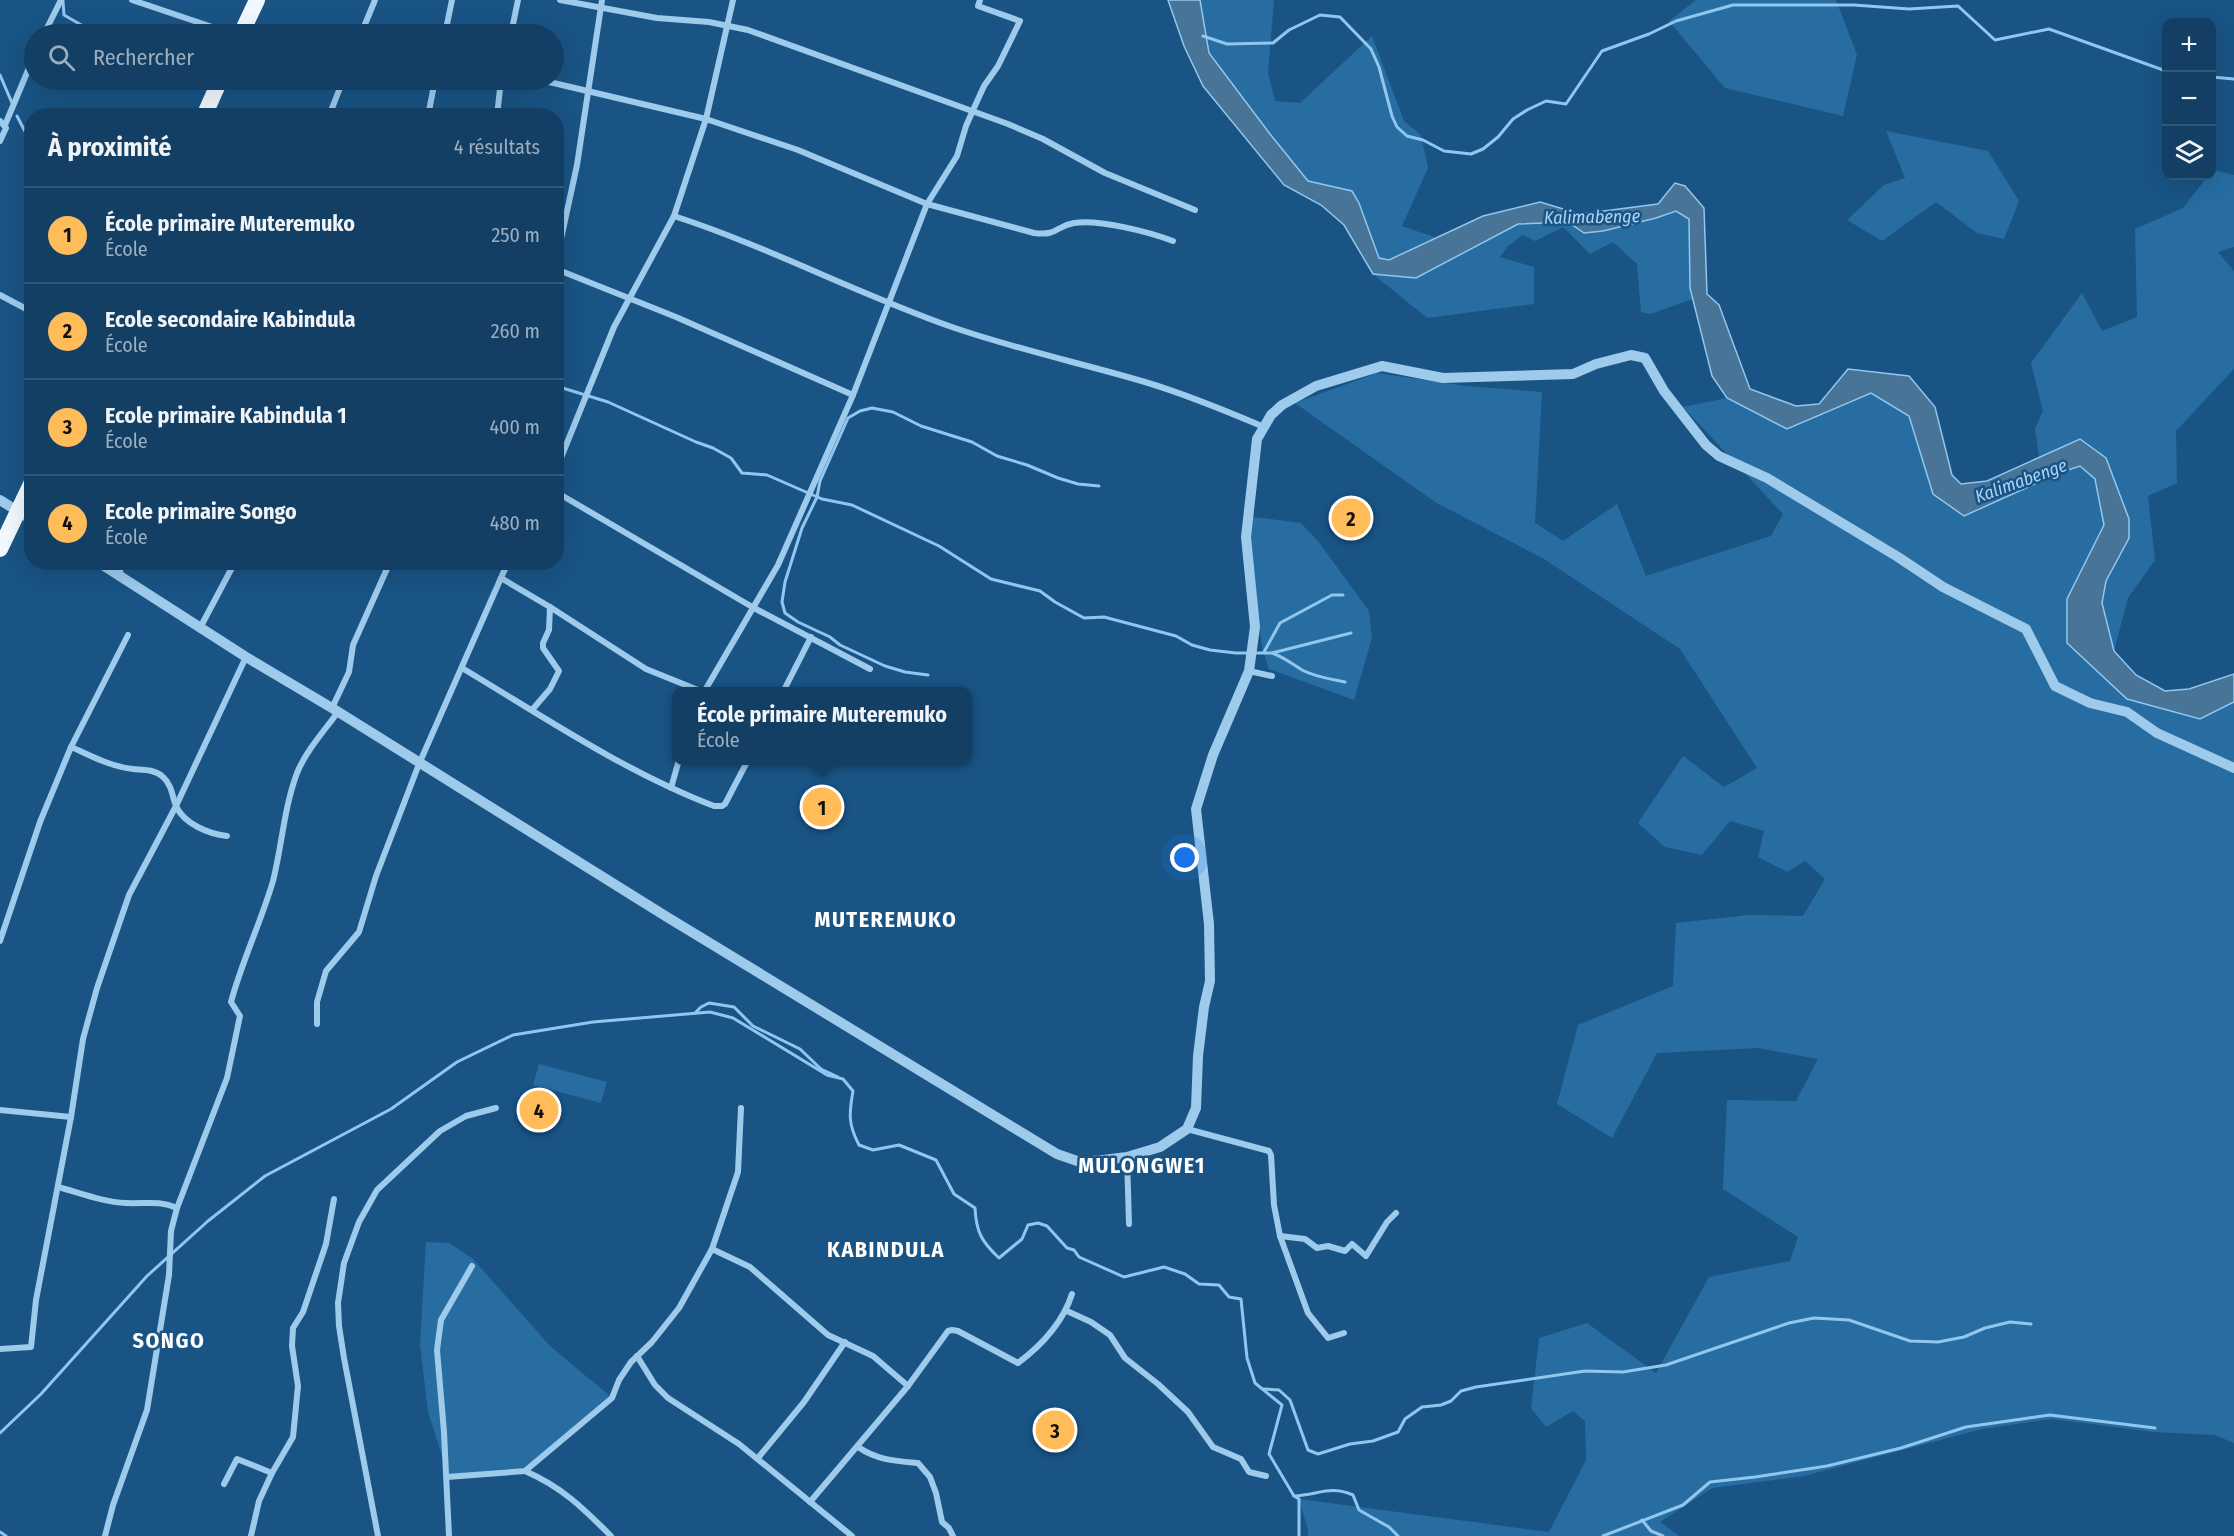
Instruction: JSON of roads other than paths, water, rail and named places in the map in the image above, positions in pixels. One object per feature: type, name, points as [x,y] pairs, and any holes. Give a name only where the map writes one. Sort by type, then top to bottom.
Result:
[{"type":"highway","points":[[246,24],[257,0]]},
{"type":"highway","points":[[208,108],[216,90]]},
{"type":"highway","points":[[0,549],[24,516]]},
{"type":"street","points":[[49,24],[61,0]]},
{"type":"street","points":[[132,0],[203,24]]},
{"type":"street","points":[[365,24],[375,0]]},
{"type":"street","points":[[447,24],[452,0]]},
{"type":"street","points":[[513,24],[518,0]]},
{"type":"street","points":[[560,0],[600,9],[748,30],[908,89],[973,110],[1043,139],[1105,173],[1195,210]]},
{"type":"street","points":[[564,229],[602,0]]},
{"type":"street","points":[[564,450],[614,327],[631,300],[674,216],[706,119],[733,0]]},
{"type":"street","points":[[706,687],[778,565],[853,395],[927,204],[957,156],[973,110],[1020,21],[978,6],[980,0]]},
{"type":"street","points":[[0,141],[3,123],[24,78]]},
{"type":"street","points":[[564,86],[706,119],[798,150],[927,204],[1034,233],[1051,234],[1070,224],[1089,223],[1135,230],[1173,241]]},
{"type":"street","points":[[332,108],[339,90]]},
{"type":"street","points":[[430,108],[433,90]]},
{"type":"street","points":[[498,108],[500,90]]},
{"type":"street","points":[[674,216],[715,230],[890,303],[989,340],[1154,385],[1207,403],[1264,427]]},
{"type":"street","points":[[564,272],[853,395]]},
{"type":"street","points":[[0,296],[24,308]]},
{"type":"street","points":[[110,570],[419,764],[1057,1155],[1080,1161],[1128,1157],[1160,1147],[1187,1129],[1196,1108],[1198,1056],[1204,1007],[1210,981],[1209,924],[1196,808],[1213,754],[1249,670],[1255,627],[1246,537],[1257,439],[1271,415],[1282,405],[1316,386],[1382,366],[1443,378],[1573,374],[1596,364],[1631,356],[1645,358],[1664,391],[1706,445],[1719,456],[1767,478],[1898,557],[1943,587],[2026,629],[2055,686],[2090,703],[2127,712],[2157,733],[2234,768]]},
{"type":"street","points":[[564,497],[753,608],[870,669]]},
{"type":"street","points":[[0,500],[24,514]]},
{"type":"street","points":[[118,575],[120,570]]},
{"type":"street","points":[[200,628],[231,570]]},
{"type":"street","points":[[105,1536],[113,1505],[147,1410],[170,1264],[171,1232],[177,1208],[227,1078],[240,1016],[231,1002],[239,972],[273,881],[290,798],[298,772],[335,710],[350,672],[353,645],[386,570]]},
{"type":"street","points":[[317,1024],[317,1002],[326,972],[359,932],[380,867],[419,764],[505,570]]},
{"type":"street","points":[[501,578],[646,669],[691,687]]},
{"type":"street","points":[[532,710],[557,680],[559,671],[543,648],[549,630],[550,607]]},
{"type":"street","points":[[0,941],[40,822],[71,747],[128,634]]},
{"type":"street","points":[[786,687],[811,637]]},
{"type":"street","points":[[0,1349],[31,1347],[36,1300],[71,1118],[83,1039],[112,941],[129,895],[176,806],[246,657]]},
{"type":"street","points":[[462,668],[622,763],[671,788],[714,806],[725,804],[745,765]]},
{"type":"street","points":[[1249,670],[1272,676]]},
{"type":"street","points":[[71,747],[124,768],[144,769],[162,774],[182,816],[191,823],[218,835],[227,836]]},
{"type":"street","points":[[671,788],[678,765]]},
{"type":"street","points":[[378,1536],[339,1326],[338,1303],[344,1263],[359,1222],[377,1190],[440,1131],[466,1116],[496,1108]]},
{"type":"street","points":[[525,1471],[612,1398],[619,1380],[637,1356],[652,1342],[680,1308],[712,1249],[738,1172],[741,1108]]},
{"type":"street","points":[[0,1110],[71,1118]]},
{"type":"street","points":[[1187,1129],[1269,1151],[1274,1205],[1280,1236],[1303,1300],[1315,1324],[1328,1338],[1344,1333]]},
{"type":"street","points":[[1128,1157],[1129,1224]]},
{"type":"street","points":[[58,1187],[108,1200],[128,1203],[166,1203],[177,1208]]},
{"type":"street","points":[[251,1536],[259,1502],[272,1473],[293,1437],[298,1386],[292,1346],[294,1328],[303,1312],[326,1244],[334,1199]]},
{"type":"street","points":[[1280,1236],[1305,1239],[1317,1248],[1328,1246],[1345,1251],[1352,1245],[1366,1256],[1387,1222],[1396,1213]]},
{"type":"street","points":[[712,1249],[750,1268],[819,1328],[873,1356],[908,1386]]},
{"type":"street","points":[[449,1536],[447,1477],[437,1350],[441,1320],[472,1266]]},
{"type":"street","points":[[810,1502],[858,1447],[878,1418],[908,1386],[948,1331],[952,1329],[958,1331],[1018,1363],[1037,1349],[1067,1311],[1072,1294]]},
{"type":"street","points":[[1067,1311],[1091,1322],[1110,1335],[1125,1358],[1188,1412],[1213,1447],[1241,1460],[1248,1472],[1266,1476]]},
{"type":"street","points":[[758,1458],[804,1402],[845,1342]]},
{"type":"street","points":[[637,1356],[655,1385],[668,1398],[758,1458],[852,1536]]},
{"type":"street","points":[[858,1447],[888,1461],[918,1463],[930,1477],[942,1522],[949,1527],[953,1536]]},
{"type":"street","points":[[225,1484],[237,1459],[272,1473]]},
{"type":"street","points":[[447,1477],[525,1471],[548,1481],[576,1501],[611,1536]]},
{"type":"water","name":"Kalimabenge","points":[[1168,0],[1200,0],[1209,53],[1308,181],[1352,191],[1359,203],[1379,258],[1389,260],[1483,216],[1540,202],[1580,214],[1658,204],[1675,183],[1685,186],[1704,208],[1707,294],[1719,305],[1750,389],[1796,406],[1819,404],[1848,369],[1909,376],[1935,407],[1952,475],[1961,484],[1987,481],[2080,439],[2106,458],[2129,519],[2129,538],[2106,581],[2102,603],[2114,651],[2136,675],[2165,691],[2189,689],[2234,674],[2234,702],[2200,719],[2127,699],[2067,643],[2067,599],[2104,525],[2095,479],[2080,466],[2059,473],[1964,516],[1933,494],[1909,416],[1871,393],[1787,429],[1727,398],[1712,376],[1690,288],[1689,219],[1676,211],[1603,231],[1584,233],[1568,222],[1518,224],[1416,278],[1373,274],[1344,225],[1321,205],[1284,185],[1203,86],[1184,46]]},
{"type":"waterway","points":[[63,1],[64,15],[80,24]]},
{"type":"waterway","points":[[1203,36],[1227,44],[1273,43],[1289,30],[1320,15],[1340,17],[1371,49],[1379,67],[1397,127],[1407,136],[1423,140],[1444,151],[1471,154],[1483,149],[1498,137],[1513,119],[1527,110],[1546,101],[1566,104],[1602,51],[1649,34],[1676,21],[1733,5],[1854,5],[1909,9],[1958,6],[1995,40],[2049,29],[2162,70]]},
{"type":"waterway","points":[[0,75],[12,103]]},
{"type":"waterway","points":[[2216,77],[2234,79]]},
{"type":"waterway","points":[[17,116],[24,130]]},
{"type":"waterway","points":[[564,388],[608,402],[713,448],[731,458],[742,473],[767,475],[822,499],[852,505],[939,546],[991,579],[1040,591],[1084,618],[1104,617],[1176,636],[1192,645],[1210,650],[1236,653],[1272,653],[1351,633]]},
{"type":"waterway","points":[[928,675],[885,666],[840,645],[830,637],[798,622],[785,613],[782,602],[785,582],[802,528],[817,497],[820,481],[848,418],[860,411],[872,408],[893,412],[921,426],[972,442],[997,456],[1058,478],[1078,484],[1099,486]]},
{"type":"waterway","points":[[1264,652],[1280,623],[1332,595],[1343,595]]},
{"type":"waterway","points":[[1272,653],[1307,672],[1345,682]]},
{"type":"waterway","points":[[695,1013],[709,1003],[734,1007],[753,1026],[800,1049],[821,1069],[838,1077]]},
{"type":"waterway","points":[[0,1433],[41,1394],[147,1276],[208,1221],[265,1176],[391,1109],[457,1062],[513,1035],[593,1022],[710,1012],[733,1018],[827,1075],[843,1079],[853,1091],[850,1119],[859,1145],[873,1150],[899,1145],[936,1160],[954,1194],[975,1208],[981,1236],[999,1258],[1022,1239],[1028,1225],[1038,1223],[1047,1226],[1067,1248],[1074,1250],[1079,1257],[1124,1277],[1164,1267],[1185,1274],[1199,1284],[1219,1285],[1229,1297],[1241,1299],[1247,1358],[1255,1383],[1282,1405],[1269,1454],[1294,1496],[1299,1499],[1299,1536]]},
{"type":"waterway","points":[[1264,1389],[1279,1390],[1290,1400],[1308,1450],[1318,1454],[1350,1444],[1373,1441],[1398,1432],[1405,1419],[1422,1407],[1441,1405],[1451,1401],[1461,1391],[1585,1371],[1623,1372],[1666,1365],[1789,1323],[1814,1318],[1849,1320],[1910,1341],[1938,1342],[1964,1337],[1985,1328],[2010,1322],[2031,1324]]},
{"type":"waterway","points":[[1603,1536],[1683,1505],[1710,1482],[1827,1466],[1901,1448],[1966,1427],[2050,1415],[2155,1428]]},
{"type":"waterway","points":[[1294,1496],[1331,1491],[1353,1495],[1359,1510],[1389,1527],[1398,1536]]},
{"type":"waterway","points":[[1642,1520],[1651,1531],[1663,1536]]},
{"type":"waterway","points":[[0,1532],[6,1536]]},
{"type":"place","name":"Ecole secondaire Kabindula","points":[[1351,518]]},
{"type":"place","name":"École primaire Muteremuko","points":[[822,807]]},
{"type":"place","name":"Ecole primaire Songo","points":[[539,1110]]},
{"type":"place","name":"Ecole primaire Kabindula 1","points":[[1055,1430]]},
{"type":"district","name":"MUTEREMUKO","points":[[886,919]]},
{"type":"district","name":"MULONGWE1","points":[[1142,1165]]},
{"type":"district","name":"KABINDULA","points":[[886,1249]]},
{"type":"district","name":"SONGO","points":[[169,1340]]}]
